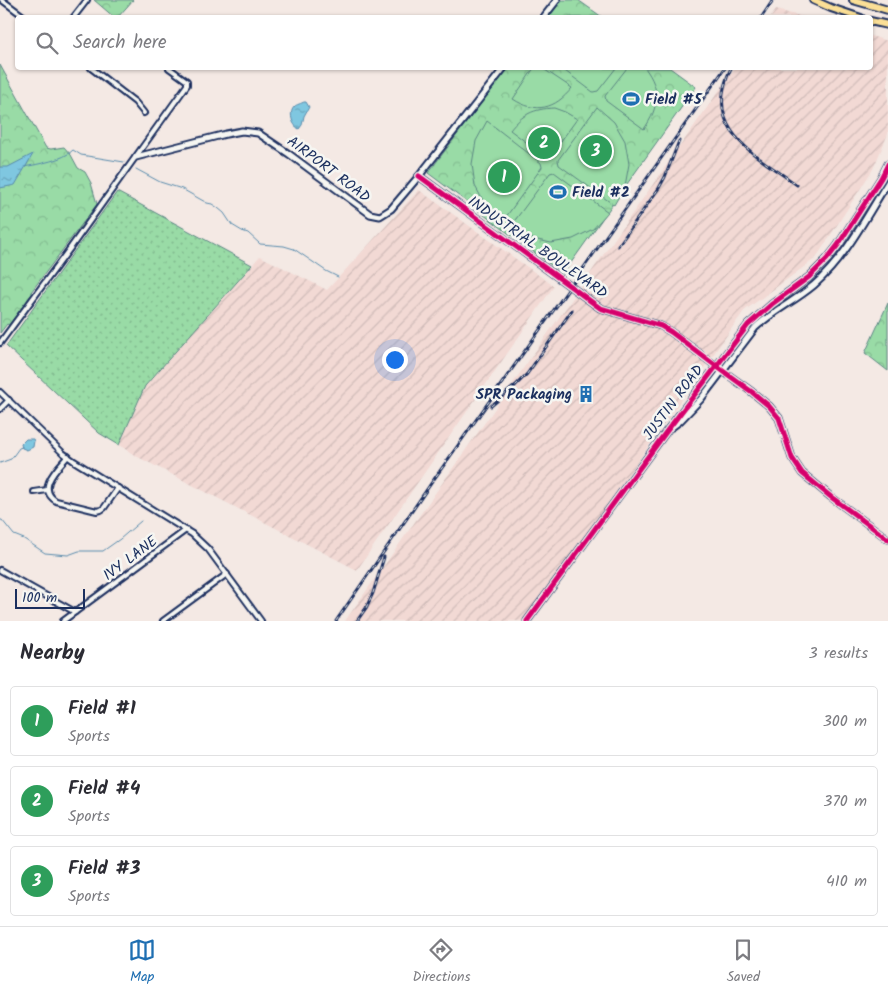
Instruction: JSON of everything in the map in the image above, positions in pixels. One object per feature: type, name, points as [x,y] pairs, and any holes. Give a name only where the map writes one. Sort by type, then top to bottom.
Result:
[{"type":"main road","points":[[813,0],[852,15]]},
{"type":"main road","points":[[853,0],[888,10]]},
{"type":"main road","points":[[873,22],[888,24]]},
{"type":"street","points":[[2,0],[22,15]]},
{"type":"street","points":[[75,15],[87,0]]},
{"type":"street","points":[[545,15],[557,0]]},
{"type":"street","points":[[94,70],[135,102],[144,113]]},
{"type":"street","points":[[0,343],[187,85],[187,82],[172,70]]},
{"type":"street","name":"AIRPORT ROAD","points":[[136,156],[234,132],[258,133],[370,214],[380,216],[391,209],[419,176],[502,70]]},
{"type":"street","name":"JUSTIN ROAD","points":[[527,621],[666,432],[748,325],[772,304],[809,277],[827,259],[838,245],[888,164]]},
{"type":"street","name":"INDUSTRIAL BOULEVARD","points":[[419,176],[600,308],[661,326],[752,392],[770,406],[779,418],[792,458],[807,478],[888,539]]},
{"type":"street","name":"JUSTIN ROAD","points":[[666,432],[680,421],[701,399],[755,328],[813,285],[838,260],[888,182]]},
{"type":"street","points":[[772,304],[777,310]]},
{"type":"street","points":[[0,392],[74,461],[186,530],[199,540],[208,549],[261,621]]},
{"type":"street","points":[[0,409],[8,400]]},
{"type":"street","points":[[68,456],[48,482],[47,490],[49,496],[56,501],[97,511],[104,508],[118,488]]},
{"type":"street","points":[[34,492],[47,490]]},
{"type":"street","name":"IVY LANE","points":[[63,621],[186,530]]},
{"type":"street","points":[[0,570],[75,612]]},
{"type":"street","points":[[164,621],[227,574]]},
{"type":"shaded area","points":[[776,10],[796,15],[772,15]]},
{"type":"shaded area","points":[[873,37],[888,41],[888,134],[873,169],[816,258],[744,311],[525,621],[345,621],[734,70],[873,70]]},
{"type":"shaded area","points":[[419,190],[554,286],[357,570],[136,456],[119,445],[145,386],[260,256],[327,290]]},
{"type":"green space","points":[[94,0],[133,0],[120,15],[112,15]]},
{"type":"green space","points":[[560,0],[578,0],[599,15],[548,15]]},
{"type":"green space","points":[[0,65],[46,148],[64,147],[78,168],[85,172],[91,183],[97,204],[31,292],[33,293],[9,325],[7,324],[0,333]]},
{"type":"green space","points":[[506,70],[673,70],[696,87],[563,274],[428,173]]},
{"type":"green space","points":[[533,70],[545,70],[572,88],[559,101],[545,107],[530,107],[513,99]]},
{"type":"green space","points":[[564,70],[614,70],[598,91],[593,92]]},
{"type":"green space","name":"Field #5","points":[[625,70],[646,70],[654,83],[656,91],[653,114],[644,129],[606,101],[605,96]]},
{"type":"green space","points":[[597,107],[614,122],[625,141],[629,164],[625,186],[614,205],[559,165],[558,160]]},
{"type":"green space","points":[[554,108],[577,119],[550,156],[546,157],[510,130],[529,113]]},
{"type":"green space","points":[[487,121],[541,163],[542,167],[503,221],[486,206],[475,186],[472,164],[476,141]]},
{"type":"green space","name":"Field #2","points":[[554,172],[608,212],[593,229],[573,239],[551,243],[529,238],[510,227],[550,173]]},
{"type":"green space","points":[[117,192],[252,265],[145,386],[119,445],[99,433],[6,346]]},
{"type":"green space","points":[[888,303],[888,371],[865,353]]},
{"type":"water","points":[[304,102],[309,107],[299,129],[293,122],[291,115],[295,106]]},
{"type":"water","points":[[33,154],[15,185],[0,188],[0,167],[8,167]]},
{"type":"water","points":[[26,439],[33,439],[34,441],[33,447],[27,450],[22,448],[21,444]]},
{"type":"waterway","points":[[24,167],[57,159],[73,150],[81,155],[124,162]]},
{"type":"waterway","points":[[136,169],[160,182],[182,189],[212,204],[224,213],[232,225],[248,233],[260,244],[284,246],[294,249],[338,277]]},
{"type":"waterway","points":[[0,463],[11,459],[19,448],[22,447]]},
{"type":"waterway","points":[[0,520],[14,535],[24,539],[45,553],[68,555],[79,551],[103,551],[141,521]]},
{"type":"railway","points":[[763,15],[773,0]]},
{"type":"railway","points":[[336,621],[724,70]]},
{"type":"railway","points":[[730,70],[724,90],[723,108],[728,124],[737,138],[750,151],[797,185]]},
{"type":"railway","points":[[618,246],[659,188],[679,141]]},
{"type":"railway","points":[[491,406],[527,374],[572,310]]},
{"type":"railway","points":[[357,621],[373,593],[384,557]]},
{"type":"cycle path","points":[[527,621],[666,432],[748,325],[772,304],[809,277],[827,259],[838,245],[888,164]]},
{"type":"cycle path","points":[[419,176],[600,308],[661,326],[752,392],[769,406],[779,418],[792,458],[802,473],[888,539]]},
{"type":"place","name":"Field #5","points":[[631,99]]},
{"type":"place","name":"Field #4","points":[[544,143]]},
{"type":"place","name":"Field #3","points":[[596,151]]},
{"type":"place","name":"Field #1","points":[[504,177]]},
{"type":"place","name":"Field #2","points":[[558,192]]},
{"type":"place","name":"SPR Packaging","points":[[586,394]]}]
